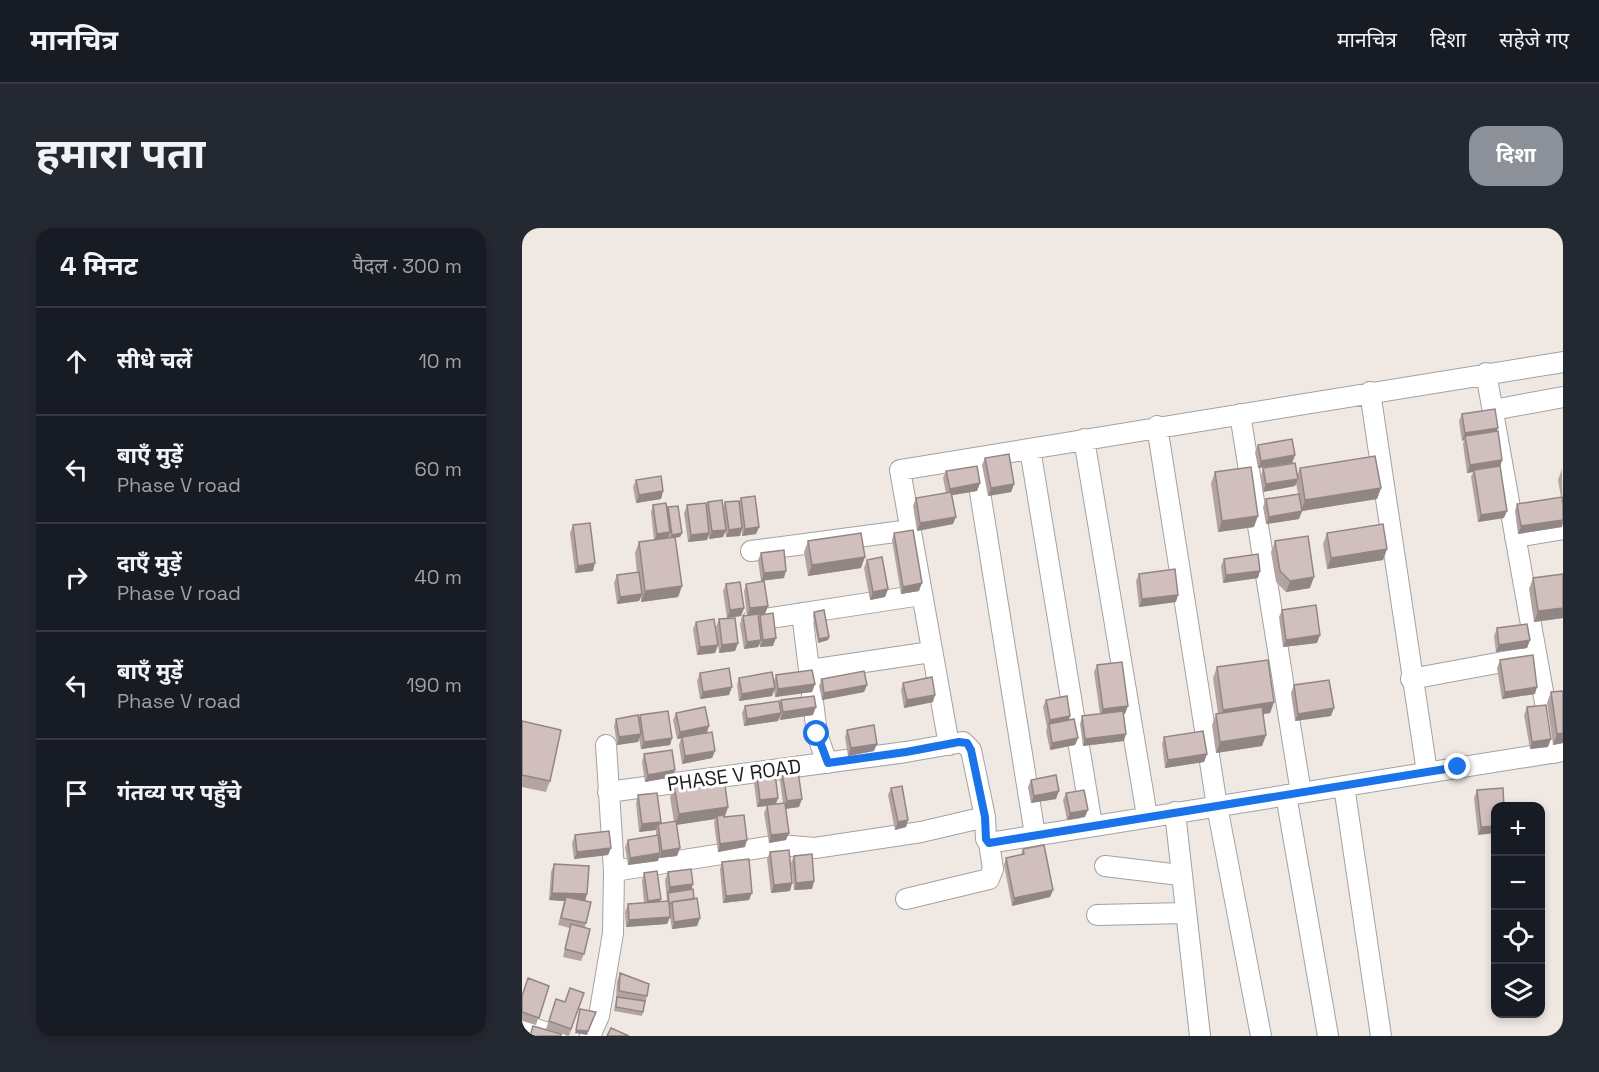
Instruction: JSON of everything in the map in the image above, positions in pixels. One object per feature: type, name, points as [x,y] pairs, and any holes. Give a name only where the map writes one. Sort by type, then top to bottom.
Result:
[{"type":"street","points":[[949,746],[900,470],[1157,426],[1563,362]]},
{"type":"street","points":[[989,843],[1147,816],[1561,752],[1535,656],[1486,373]]},
{"type":"street","points":[[1370,392],[1426,772]]},
{"type":"street","points":[[1492,410],[1563,397]]},
{"type":"street","points":[[1240,414],[1328,1036]]},
{"type":"street","points":[[1157,426],[1217,806],[1261,1036]]},
{"type":"street","points":[[1084,440],[1147,816]]},
{"type":"street","points":[[1030,449],[1092,825]]},
{"type":"street","points":[[974,458],[1035,835]]},
{"type":"street","points":[[751,550],[910,530]]},
{"type":"street","points":[[1515,537],[1563,530]]},
{"type":"street","points":[[752,621],[921,595]]},
{"type":"street","points":[[802,613],[817,734],[828,763]]},
{"type":"street","points":[[810,670],[931,652]]},
{"type":"street","points":[[1411,679],[1535,656]]},
{"type":"street","name":"PHASE V ROAD","points":[[608,792],[949,746],[963,742],[971,750],[993,869],[989,879],[906,899]]},
{"type":"street","points":[[590,1036],[599,1017],[613,933],[614,870],[606,745]]},
{"type":"street","points":[[1344,786],[1381,1036]]},
{"type":"street","points":[[1174,812],[1200,1036]]},
{"type":"street","points":[[614,870],[779,845],[815,848],[921,832],[985,817]]},
{"type":"street","points":[[1105,866],[1180,875]]},
{"type":"street","points":[[1097,915],[1185,913]]},
{"type":"street","points":[[522,1024],[556,1036]]},
{"type":"building","points":[[1495,409],[1498,428],[1465,433],[1462,414]]},
{"type":"building","points":[[1498,431],[1502,460],[1470,465],[1465,436]]},
{"type":"building","points":[[1292,439],[1295,455],[1261,461],[1258,445]]},
{"type":"building","points":[[1009,454],[1014,484],[991,488],[985,458]]},
{"type":"building","points":[[1375,456],[1381,488],[1305,500],[1300,468]]},
{"type":"building","points":[[1295,463],[1298,479],[1266,484],[1263,468]]},
{"type":"building","points":[[977,466],[980,483],[950,489],[946,471]]},
{"type":"building","points":[[1500,466],[1507,511],[1481,515],[1474,470]]},
{"type":"building","points":[[1251,467],[1258,516],[1222,521],[1215,472]]},
{"type":"building","points":[[661,476],[663,491],[639,495],[636,480]]},
{"type":"building","points":[[951,492],[956,517],[920,523],[916,498]]},
{"type":"building","points":[[1299,494],[1302,511],[1269,517],[1266,499]]},
{"type":"building","points":[[755,496],[759,527],[745,529],[741,498]]},
{"type":"building","points":[[1562,497],[1563,520],[1521,526],[1517,504]]},
{"type":"building","points":[[722,500],[726,530],[712,531],[708,502]]},
{"type":"building","points":[[739,501],[742,528],[729,530],[725,502]]},
{"type":"building","points":[[666,503],[670,532],[657,534],[653,505]]},
{"type":"building","points":[[706,503],[709,533],[691,535],[687,505]]},
{"type":"building","points":[[678,506],[682,533],[672,535],[668,507]]},
{"type":"building","points":[[590,523],[595,563],[578,566],[573,525]]},
{"type":"building","points":[[1383,524],[1387,549],[1331,558],[1327,533]]},
{"type":"building","points":[[913,530],[922,583],[903,587],[894,533]]},
{"type":"building","points":[[861,533],[865,557],[812,565],[808,541]]},
{"type":"building","points":[[1308,536],[1314,577],[1290,581],[1280,571],[1275,541]]},
{"type":"building","points":[[675,537],[682,586],[645,591],[639,542]]},
{"type":"building","points":[[784,550],[786,571],[764,573],[761,553]]},
{"type":"building","points":[[1258,554],[1260,571],[1226,575],[1224,559]]},
{"type":"building","points":[[882,557],[888,589],[873,592],[867,560]]},
{"type":"building","points":[[1175,569],[1178,595],[1142,599],[1139,574]]},
{"type":"building","points":[[639,572],[642,594],[620,597],[617,575]]},
{"type":"building","points":[[1563,574],[1563,608],[1538,611],[1533,578]]},
{"type":"building","points":[[764,581],[768,606],[750,608],[746,584]]},
{"type":"building","points":[[740,582],[744,608],[730,610],[726,584]]},
{"type":"building","points":[[1316,605],[1320,635],[1286,640],[1282,610]]},
{"type":"building","points":[[824,610],[829,637],[819,639],[814,612]]},
{"type":"building","points":[[773,613],[776,638],[763,640],[760,615]]},
{"type":"building","points":[[758,614],[761,640],[747,642],[743,616]]},
{"type":"building","points":[[735,618],[738,643],[722,645],[719,619]]},
{"type":"building","points":[[714,619],[718,645],[700,647],[696,622]]},
{"type":"building","points":[[1527,624],[1530,640],[1499,645],[1497,628]]},
{"type":"building","points":[[1533,655],[1537,687],[1505,692],[1500,660]]},
{"type":"building","points":[[1268,660],[1274,702],[1223,710],[1217,667]]},
{"type":"building","points":[[1122,662],[1128,706],[1103,709],[1097,665]]},
{"type":"building","points":[[729,668],[732,687],[703,692],[700,673]]},
{"type":"building","points":[[812,670],[815,684],[778,689],[776,675]]},
{"type":"building","points":[[864,671],[867,685],[824,693],[822,679]]},
{"type":"building","points":[[772,672],[775,688],[742,694],[739,678]]},
{"type":"building","points":[[932,677],[935,695],[907,700],[903,683]]},
{"type":"building","points":[[1329,680],[1334,708],[1298,714],[1294,685]]},
{"type":"building","points":[[1563,691],[1563,733],[1557,734],[1551,692]]},
{"type":"building","points":[[814,696],[816,707],[783,712],[781,700]]},
{"type":"building","points":[[1067,696],[1070,716],[1050,720],[1046,700]]},
{"type":"building","points":[[779,701],[781,713],[747,719],[745,706]]},
{"type":"building","points":[[1546,705],[1551,739],[1532,742],[1527,707]]},
{"type":"building","points":[[705,707],[709,726],[680,732],[676,713]]},
{"type":"building","points":[[1262,707],[1266,735],[1220,742],[1216,714]]},
{"type":"building","points":[[668,711],[672,738],[644,742],[640,715]]},
{"type":"building","points":[[1123,711],[1126,734],[1085,739],[1082,716]]},
{"type":"building","points":[[638,715],[641,734],[619,737],[616,719]]},
{"type":"building","points":[[1074,719],[1078,738],[1052,743],[1049,724]]},
{"type":"building","points":[[522,721],[561,730],[550,781],[522,775]]},
{"type":"building","points":[[874,725],[877,744],[851,748],[847,730]]},
{"type":"building","points":[[1203,731],[1207,754],[1168,760],[1164,737]]},
{"type":"building","points":[[712,732],[715,751],[685,756],[682,737]]},
{"type":"building","points":[[672,750],[675,770],[648,775],[644,754]]},
{"type":"building","points":[[798,771],[802,799],[787,801],[782,773]]},
{"type":"building","points":[[775,773],[778,798],[760,800],[757,775]]},
{"type":"building","points":[[1056,775],[1059,791],[1034,796],[1031,780]]},
{"type":"building","points":[[724,778],[728,807],[679,814],[674,786]]},
{"type":"building","points":[[902,786],[908,820],[898,822],[891,788]]},
{"type":"building","points":[[1503,788],[1504,802],[1491,802],[1491,826],[1481,827],[1477,790]]},
{"type":"building","points":[[1084,790],[1088,810],[1070,813],[1066,793]]},
{"type":"building","points":[[657,793],[661,822],[642,824],[638,795]]},
{"type":"building","points":[[785,803],[789,833],[771,835],[767,805]]},
{"type":"building","points":[[723,815],[724,817],[744,815],[747,840],[720,844],[717,816]]},
{"type":"building","points":[[676,821],[680,848],[662,851],[658,824]]},
{"type":"building","points":[[609,831],[611,848],[577,852],[575,835]]},
{"type":"building","points":[[658,835],[660,853],[630,858],[628,840]]},
{"type":"building","points":[[1044,845],[1053,890],[1014,898],[1006,858],[1024,854],[1023,849]]},
{"type":"building","points":[[789,850],[792,883],[774,885],[770,852]]},
{"type":"building","points":[[812,854],[814,881],[796,883],[794,856]]},
{"type":"building","points":[[749,859],[752,893],[726,896],[722,862]]},
{"type":"building","points":[[554,864],[589,866],[587,894],[552,893]]},
{"type":"building","points":[[691,869],[693,884],[670,887],[668,872]]},
{"type":"building","points":[[657,871],[661,899],[648,901],[644,873]]},
{"type":"building","points":[[693,889],[694,899],[669,904],[668,893]]},
{"type":"building","points":[[566,897],[591,902],[586,923],[561,918]]},
{"type":"building","points":[[697,898],[700,918],[674,922],[672,902]]},
{"type":"building","points":[[669,901],[670,917],[629,920],[628,904]]},
{"type":"building","points":[[571,924],[590,929],[584,954],[565,949]]},
{"type":"building","points":[[620,973],[649,984],[647,996],[619,991]]},
{"type":"building","points":[[528,978],[549,986],[539,1018],[522,1012],[522,996]]},
{"type":"building","points":[[570,988],[584,993],[571,1029],[549,1021],[556,999],[565,1002]]},
{"type":"building","points":[[617,997],[645,1001],[643,1012],[616,1007]]},
{"type":"building","points":[[580,1009],[596,1012],[588,1031],[576,1030]]},
{"type":"building","points":[[533,1026],[561,1034],[561,1036],[530,1036]]},
{"type":"building","points":[[611,1028],[629,1036],[607,1036]]},
{"type":"route","points":[[817,734],[828,763],[949,746],[959,742],[967,743],[971,750],[985,817],[986,839],[989,843],[1458,767]]}]
